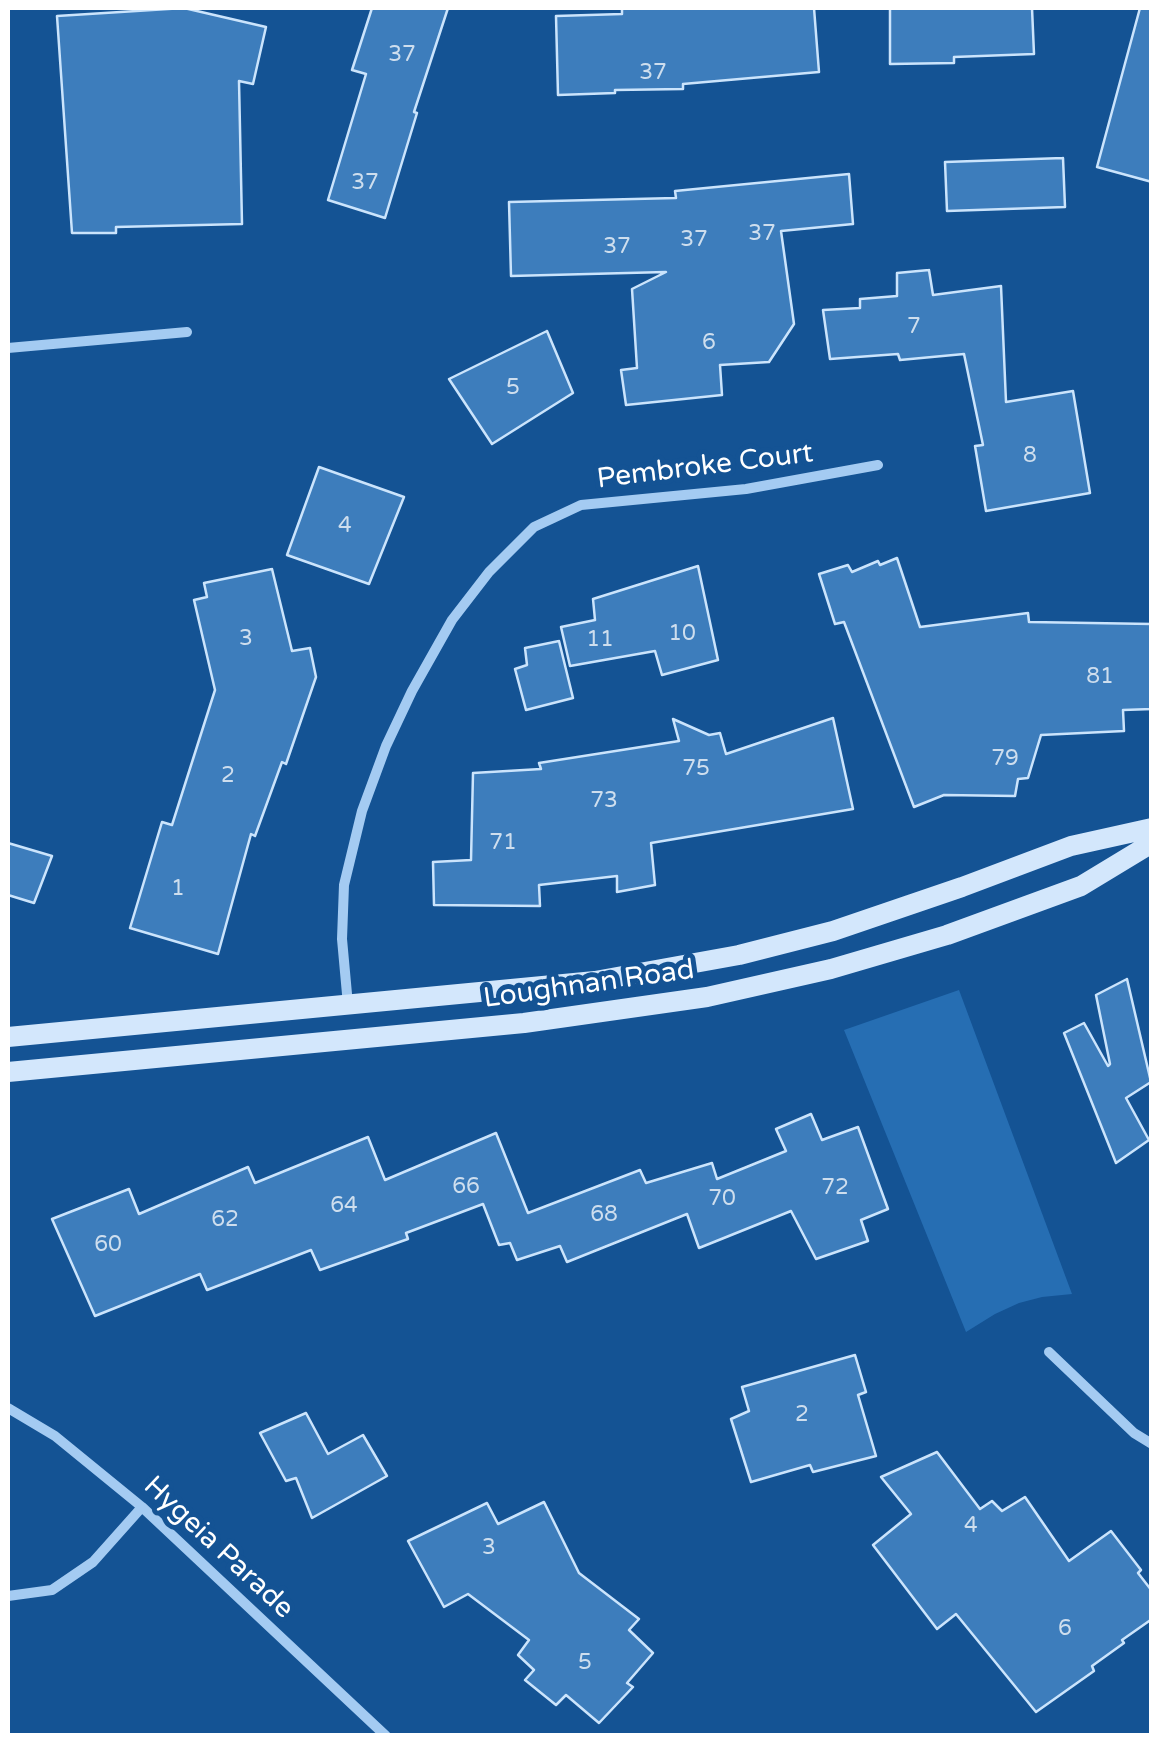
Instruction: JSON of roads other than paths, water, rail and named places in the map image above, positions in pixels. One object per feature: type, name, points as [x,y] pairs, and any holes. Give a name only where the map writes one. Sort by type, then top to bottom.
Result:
[{"type":"main road","name":"Loughnan Road","points":[[8,1037],[596,981],[739,955],[833,931],[1070,846],[1152,828]]},
{"type":"main road","name":"Loughnan Road","points":[[8,1072],[524,1024],[707,997],[947,935],[1081,886],[1152,843]]},
{"type":"street","points":[[8,348],[187,332]]},
{"type":"street","name":"Pembroke Court","points":[[348,1006],[342,939],[344,885],[362,811],[412,691],[452,620],[489,572],[534,527],[581,505],[746,490],[878,465]]},
{"type":"street","points":[[1049,1352],[1134,1433],[1152,1444]]},
{"type":"street","name":"Hygeia Parade","points":[[8,1408],[55,1436],[142,1507],[386,1736]]},
{"type":"street","points":[[8,1596],[52,1590],[93,1562],[142,1507]]}]
